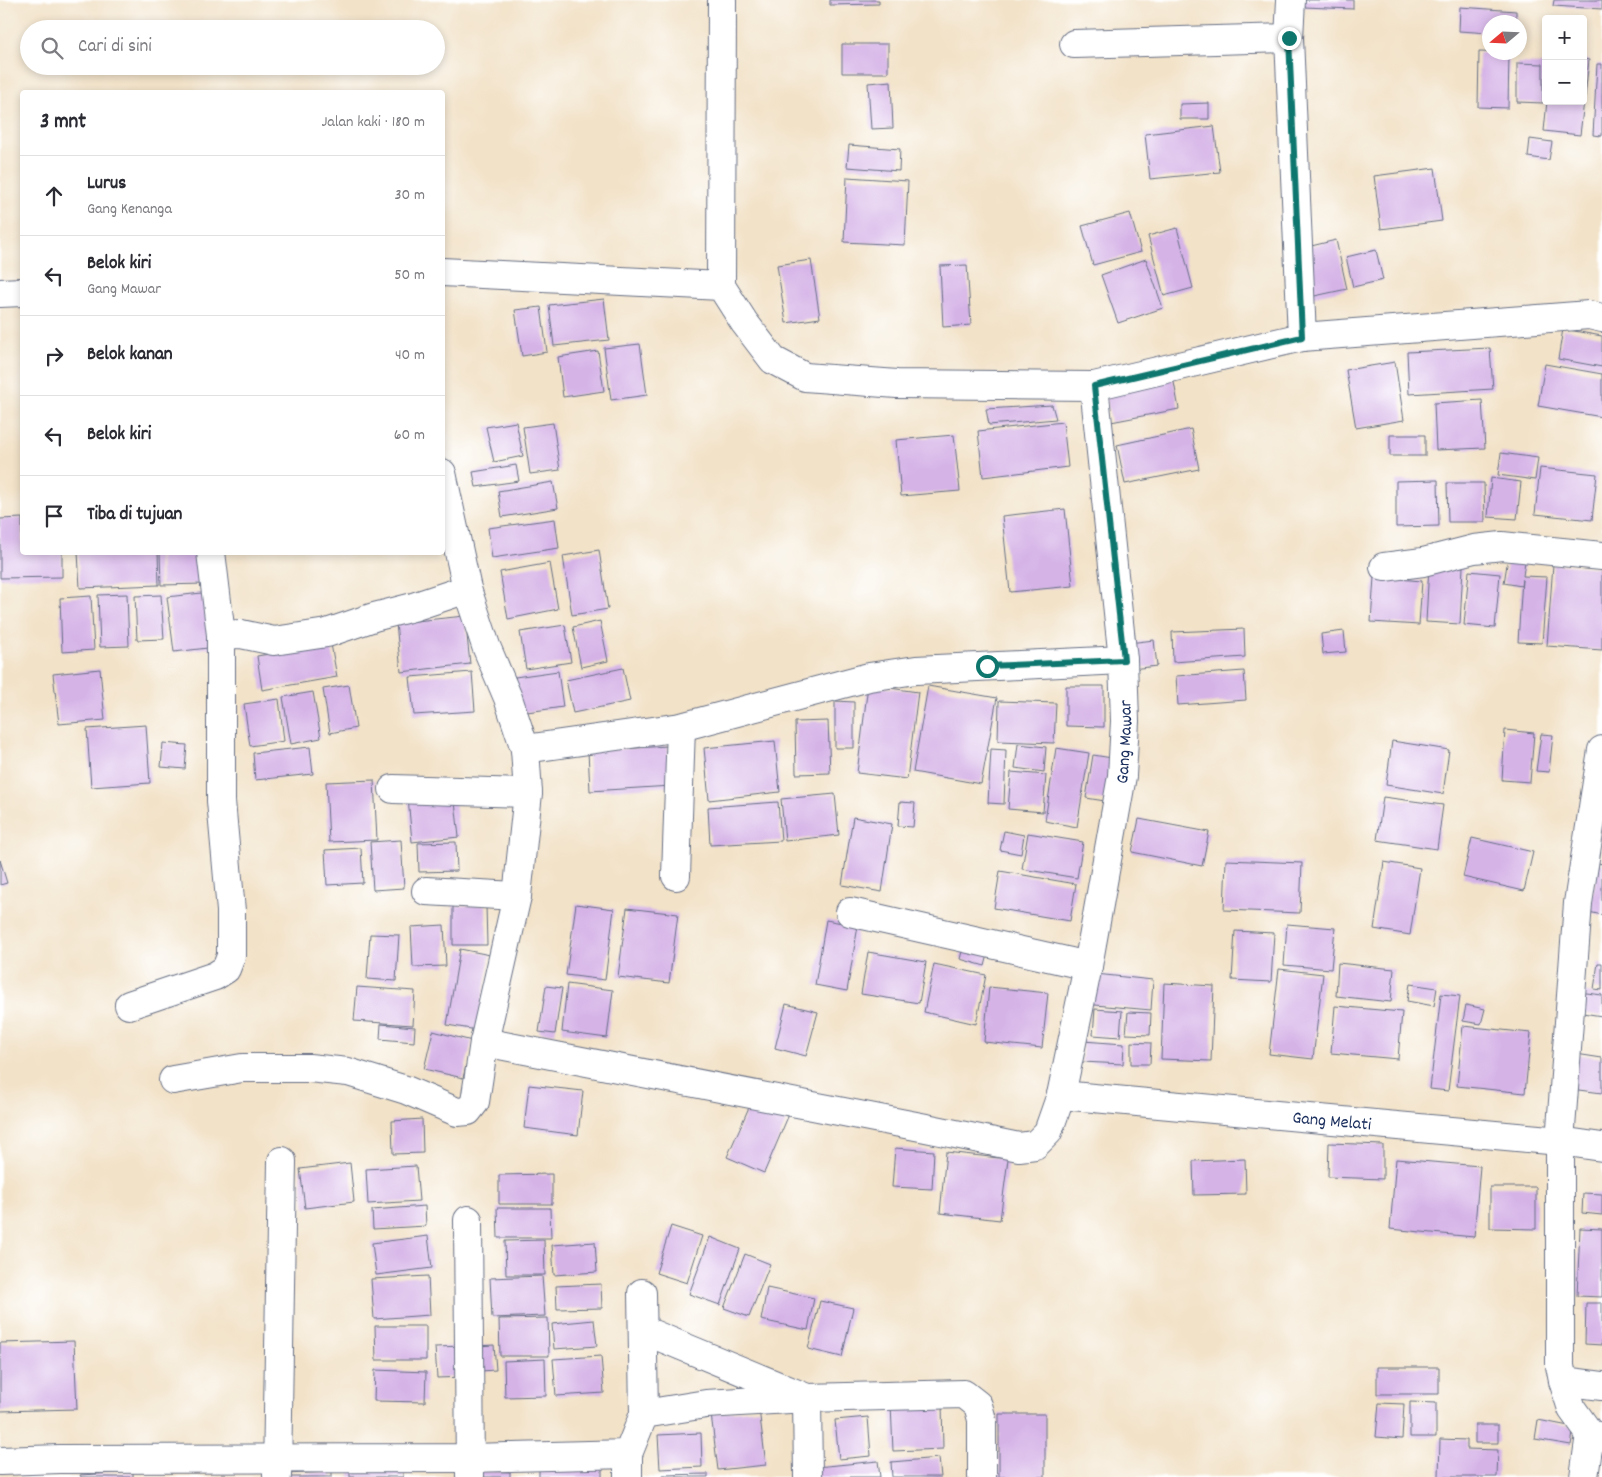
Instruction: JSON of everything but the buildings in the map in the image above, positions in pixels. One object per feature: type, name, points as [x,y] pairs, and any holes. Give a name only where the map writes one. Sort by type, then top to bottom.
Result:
[{"type":"street","points":[[722,0],[721,286],[744,322],[773,360],[805,377],[897,384],[1094,386],[1302,337],[1589,314],[1602,318]]},
{"type":"street","points":[[1291,0],[1289,38],[1302,337]]},
{"type":"street","points":[[1074,44],[1289,38]]},
{"type":"street","points":[[445,272],[721,286]]},
{"type":"street","points":[[0,293],[20,292]]},
{"type":"street","name":"Gang Mawar","points":[[484,1042],[1019,1147],[1035,1145],[1048,1132],[1061,1095],[1088,966],[1122,776],[1125,721],[1124,660],[1094,386]]},
{"type":"street","points":[[173,1080],[242,1068],[309,1068],[348,1072],[406,1090],[457,1112],[468,1110],[475,1102],[484,1042],[517,896],[528,793],[525,749],[508,698],[486,646],[467,589],[445,487]]},
{"type":"street","points":[[1384,567],[1423,562],[1474,549],[1502,546],[1602,556]]},
{"type":"street","points":[[129,1005],[215,976],[226,969],[231,956],[231,911],[222,801],[221,635],[211,555]]},
{"type":"street","points":[[221,635],[240,634],[274,640],[327,633],[467,589]]},
{"type":"street","points":[[525,749],[681,727],[869,677],[916,670],[1124,660]]},
{"type":"street","points":[[676,876],[681,727]]},
{"type":"street","points":[[1584,1477],[1596,1435],[1572,1408],[1560,1366],[1560,1140],[1578,903],[1602,750]]},
{"type":"street","points":[[393,790],[528,793]]},
{"type":"street","points":[[426,891],[517,896]]},
{"type":"street","points":[[850,912],[1088,966]]},
{"type":"street","name":"Gang Melati","points":[[1061,1095],[1560,1140],[1602,1147]]},
{"type":"street","points":[[277,1468],[282,1161]]},
{"type":"street","points":[[468,1220],[470,1468]]},
{"type":"street","points":[[0,1461],[61,1468],[628,1466],[644,1414],[642,1293]]},
{"type":"street","points":[[643,1330],[807,1398]]},
{"type":"street","points":[[1563,1381],[1602,1386]]},
{"type":"street","points":[[644,1414],[706,1404],[807,1398],[964,1394],[978,1405],[982,1420],[982,1477]]},
{"type":"street","points":[[807,1398],[808,1477]]},
{"type":"route","points":[[987,666],[1124,660],[1094,386],[1302,337],[1289,38]]}]
